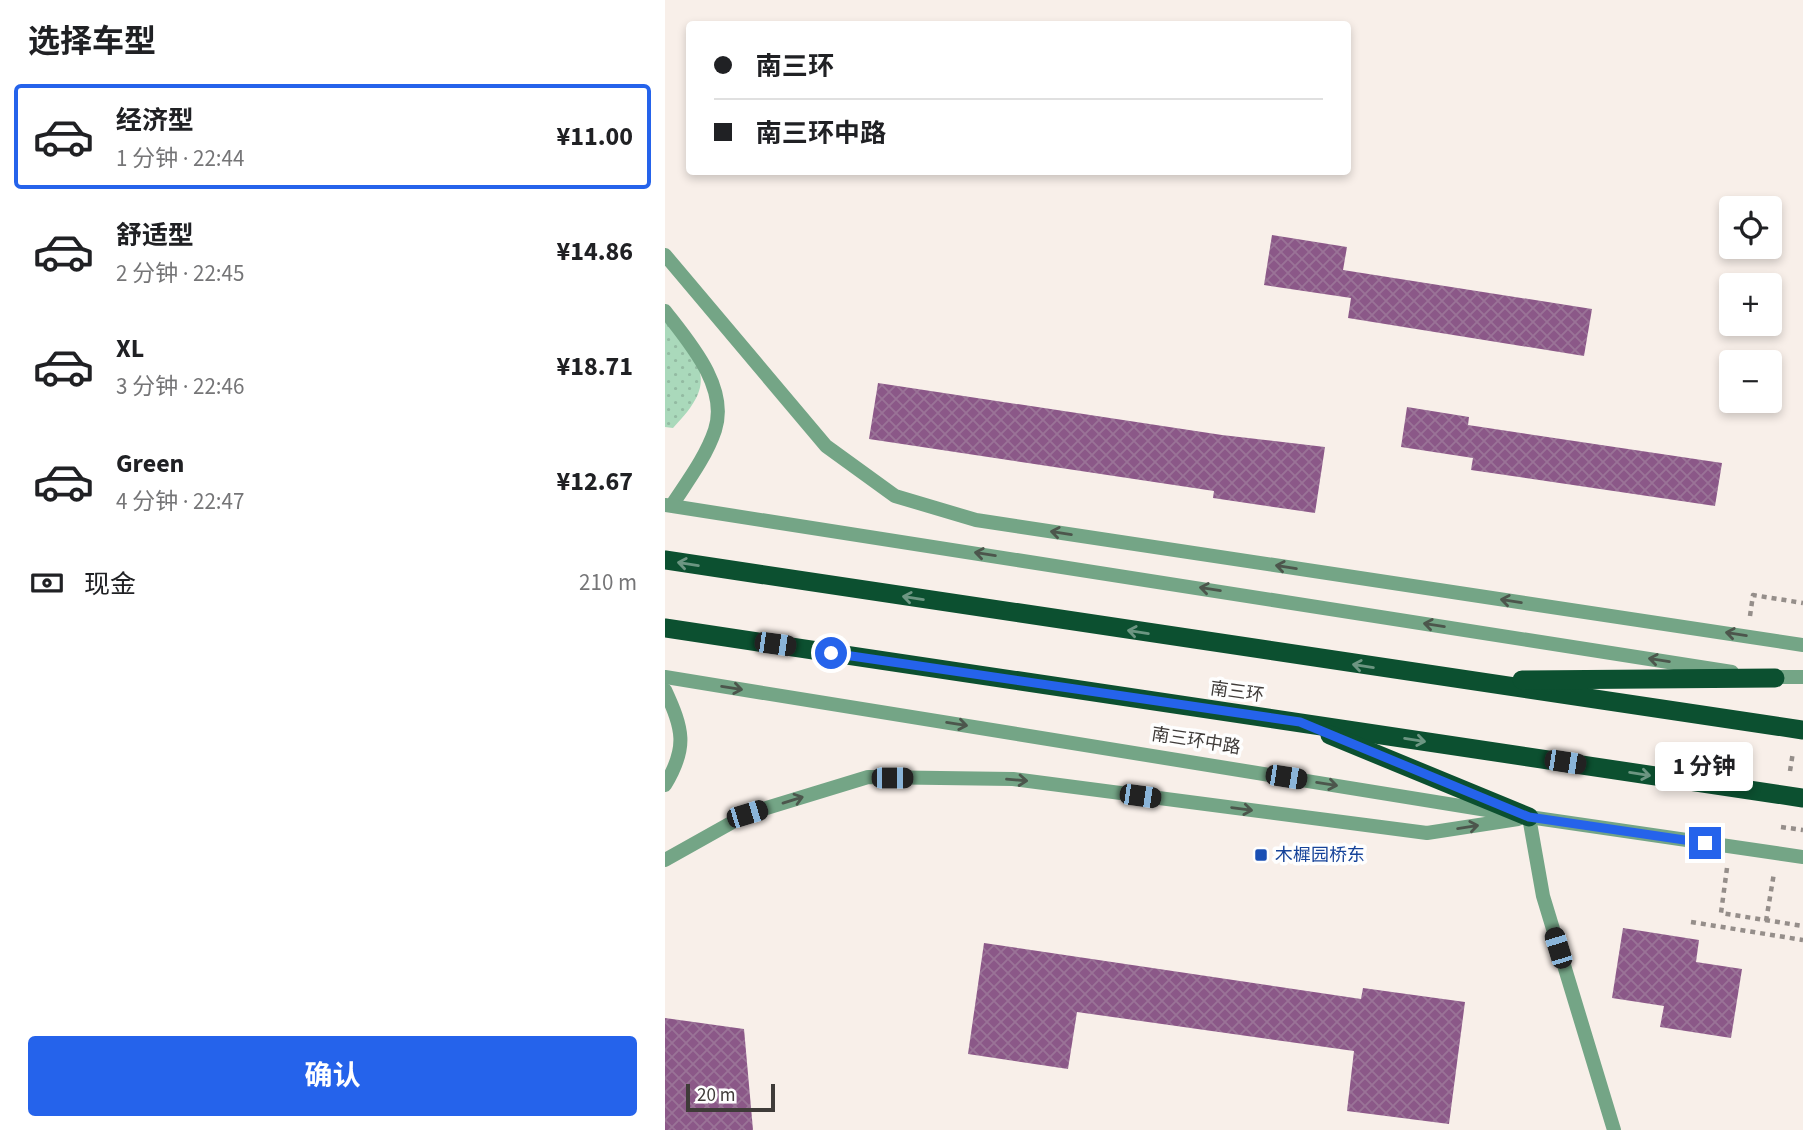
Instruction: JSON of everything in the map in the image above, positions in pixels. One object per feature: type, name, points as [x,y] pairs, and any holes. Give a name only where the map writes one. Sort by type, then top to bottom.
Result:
[{"type":"highway","points":[[665,560],[1803,730]]},
{"type":"highway","name":"南三环","points":[[665,628],[1803,798]]},
{"type":"highway","points":[[1455,680],[1775,678]]},
{"type":"highway","points":[[1300,722],[1529,817]]},
{"type":"street","points":[[665,255],[826,446],[895,496],[976,520],[1803,645]]},
{"type":"street","points":[[665,311],[694,348],[716,392],[716,429],[669,505],[1775,678],[1803,677]]},
{"type":"street","name":"南三环中路","points":[[665,677],[1529,817],[1803,858]]},
{"type":"street","points":[[665,690],[677,717],[683,746],[678,764],[665,785]]},
{"type":"street","points":[[665,860],[747,814],[868,778],[1013,779],[1427,834],[1529,817],[1542,896],[1614,1130]]},
{"type":"path","points":[[1752,595],[1803,603]]},
{"type":"path","points":[[1781,827],[1803,830]]},
{"type":"path","points":[[1730,846],[1721,913],[1803,926]]},
{"type":"path","points":[[1691,922],[1803,940]]},
{"type":"green space","points":[[665,320],[696,361],[701,385],[688,411],[673,428],[665,427]]},
{"type":"building","points":[[1272,235],[1347,247],[1343,270],[1592,309],[1584,356],[1348,318],[1351,298],[1264,285]]},
{"type":"building","points":[[878,383],[1222,435],[1325,447],[1315,513],[1213,498],[1214,491],[869,439]]},
{"type":"building","points":[[1407,407],[1469,417],[1468,425],[1722,463],[1715,506],[1471,470],[1473,458],[1401,447]]},
{"type":"building","points":[[1623,928],[1699,940],[1696,962],[1742,969],[1731,1038],[1660,1027],[1664,1006],[1612,998]]},
{"type":"building","points":[[984,943],[1361,999],[1363,988],[1465,1002],[1449,1124],[1347,1111],[1354,1051],[1077,1012],[1068,1069],[968,1054]]},
{"type":"building","points":[[665,1018],[744,1029],[753,1130],[665,1130]]},
{"type":"place","name":"木樨园桥东","points":[[1261,855]]},
{"type":"route","points":[[831,653],[1300,722],[1529,817],[1705,843]]}]
